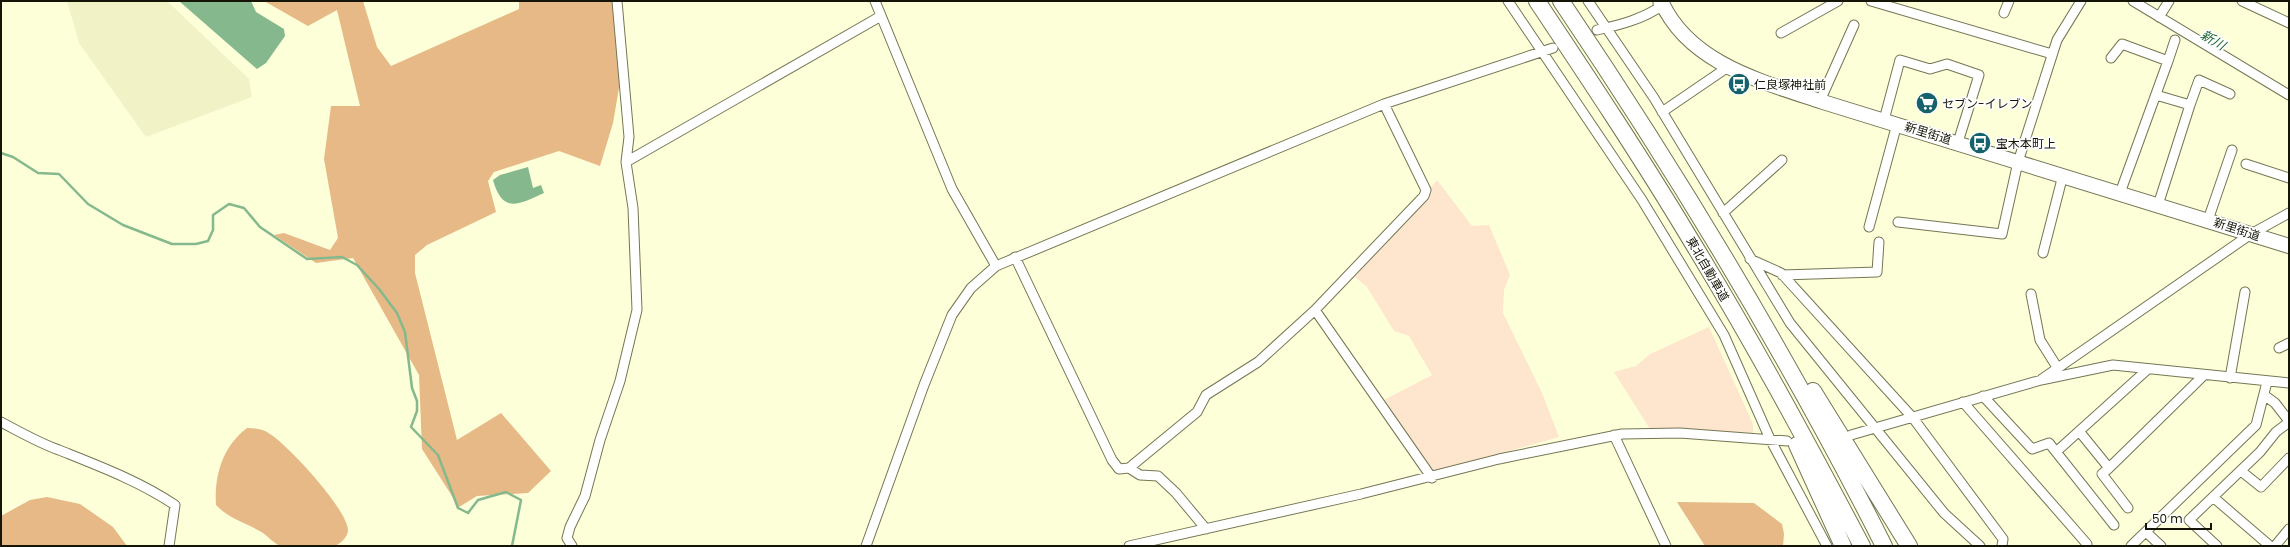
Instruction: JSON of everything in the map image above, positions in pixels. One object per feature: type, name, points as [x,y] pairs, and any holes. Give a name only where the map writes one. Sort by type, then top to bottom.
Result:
[{"type":"highway","name":"東北自動車道","points":[[1537,1],[1690,237],[1774,383],[1862,546]]},
{"type":"highway","name":"東北自動車道","points":[[1561,1],[1641,122],[1745,293],[1819,423],[1884,546]]},
{"type":"highway","points":[[1745,293],[1797,366],[1909,546]]},
{"type":"highway","points":[[1774,383],[1793,438],[1844,546]]},
{"type":"main road","name":"新里街道","points":[[1660,2],[1670,18],[1690,40],[1706,54],[1754,78],[1820,101],[1958,142],[2289,246]]},
{"type":"street","points":[[572,546],[567,538],[570,527],[585,496],[600,440],[620,381],[637,310],[633,208],[626,162],[629,137],[617,1]]},
{"type":"street","points":[[875,1],[952,189],[996,266]]},
{"type":"street","points":[[1508,1],[1642,200],[1724,336],[1770,439],[1827,546]]},
{"type":"street","points":[[1588,1],[1662,112],[1790,323],[1874,430],[1944,513],[1980,546]]},
{"type":"street","points":[[1781,33],[1838,1]]},
{"type":"street","points":[[1872,1],[2052,54]]},
{"type":"street","points":[[2004,12],[2009,1]]},
{"type":"street","points":[[1898,222],[2002,234],[2018,162],[2052,54],[2057,40],[2080,1]]},
{"type":"street","points":[[2133,1],[2289,95]]},
{"type":"street","points":[[2159,17],[2169,1]]},
{"type":"street","points":[[2242,1],[2289,23]]},
{"type":"street","points":[[1597,30],[1617,26],[1652,12],[1660,2]]},
{"type":"street","points":[[626,162],[881,16]]},
{"type":"street","points":[[1820,101],[1854,25]]},
{"type":"street","points":[[2120,193],[2175,40]]},
{"type":"street","points":[[2111,58],[2122,44],[2168,61]]},
{"type":"street","points":[[866,546],[924,385],[952,315],[971,288],[996,266],[1384,104],[1553,48]]},
{"type":"street","points":[[1869,227],[1890,122],[1900,60],[1930,69],[1947,64],[1979,75],[1958,142]]},
{"type":"street","points":[[1662,112],[1728,66]]},
{"type":"street","points":[[2158,205],[2199,80],[2230,94]]},
{"type":"street","points":[[2156,95],[2190,105]]},
{"type":"street","points":[[1015,257],[1112,460],[1119,469],[1129,468],[1197,412],[1206,395],[1258,362],[1314,310],[1424,196],[1426,190],[1384,104]]},
{"type":"street","points":[[2208,220],[2232,150]]},
{"type":"street","points":[[1723,213],[1782,160]]},
{"type":"street","points":[[2246,164],[2289,178]]},
{"type":"street","points":[[2043,253],[2063,176]]},
{"type":"street","points":[[2041,380],[2057,367],[2251,234],[2289,213]]},
{"type":"street","points":[[1782,275],[1877,272],[1879,242]]},
{"type":"street","points":[[1750,259],[1782,275],[1913,418],[2003,539],[2003,545]]},
{"type":"street","points":[[2230,378],[2245,292]]},
{"type":"street","points":[[2032,294],[2040,340],[2057,367]]},
{"type":"street","points":[[1314,310],[1432,478]]},
{"type":"street","points":[[2279,348],[2289,343]]},
{"type":"street","points":[[1850,435],[1874,430],[1983,396],[2041,380],[2113,365],[2267,382],[2289,383]]},
{"type":"street","points":[[2056,452],[2148,369]]},
{"type":"street","points":[[2128,508],[2102,474],[2204,375]]},
{"type":"street","points":[[2131,546],[2256,425],[2267,382]]},
{"type":"street","points":[[2217,546],[2189,520],[2241,471],[2260,452],[2276,432],[2289,421],[2275,402],[2264,395]]},
{"type":"street","points":[[1983,396],[2032,449],[2049,443],[2114,525]]},
{"type":"street","points":[[1963,402],[2087,544]]},
{"type":"street","points":[[1,422],[58,450],[101,466],[157,493],[175,505],[169,546]]},
{"type":"street","points":[[2079,431],[2109,468]]},
{"type":"street","points":[[1129,546],[1432,478],[1498,460],[1614,435],[1680,433],[1787,441]]},
{"type":"street","points":[[1614,435],[1666,546]]},
{"type":"street","points":[[2241,471],[2261,487],[2289,458]]},
{"type":"street","points":[[1129,468],[1140,475],[1158,476],[1176,493],[1206,529]]},
{"type":"street","points":[[2213,497],[2270,546]]},
{"type":"street","points":[[2275,546],[2289,529]]},
{"type":"street","points":[[2146,532],[2161,546]]},
{"type":"shaded area","points":[[67,1],[167,1],[249,79],[252,97],[146,137],[79,43]]},
{"type":"shaded area","points":[[179,1],[251,1],[256,12],[284,29],[285,36],[266,63],[257,69]]},
{"type":"shaded area","points":[[264,1],[363,1],[377,47],[391,66],[519,9],[519,1],[617,1],[621,76],[613,123],[600,166],[559,151],[494,172],[488,181],[496,212],[427,245],[415,255],[415,273],[457,440],[501,413],[551,471],[528,493],[477,496],[459,507],[422,449],[419,375],[353,258],[316,263],[274,235],[284,233],[330,250],[338,238],[324,159],[331,106],[360,106],[337,10],[308,26]]},
{"type":"shaded area","points":[[528,167],[533,188],[541,185],[544,193],[520,203],[513,204],[507,202],[497,191],[493,180],[500,175]]},
{"type":"shaded area","points":[[1437,180],[1472,226],[1489,225],[1510,275],[1504,290],[1503,313],[1542,393],[1559,437],[1435,472],[1382,401],[1432,375],[1409,336],[1394,331],[1367,287],[1355,277]]},
{"type":"shaded area","points":[[1709,327],[1753,424],[1753,433],[1650,429],[1614,372],[1636,366],[1650,354]]},
{"type":"shaded area","points":[[247,428],[259,429],[270,434],[290,451],[316,479],[338,508],[345,520],[348,533],[342,541],[335,546],[280,546],[263,533],[232,517],[216,505],[219,472],[226,452],[239,435]]},
{"type":"shaded area","points":[[47,497],[80,504],[113,527],[127,546],[1,546],[1,516],[30,500]]},
{"type":"shaded area","points":[[1677,502],[1754,503],[1782,524],[1784,534],[1783,546],[1705,546]]},
{"type":"waterway","points":[[1,153],[13,157],[38,173],[59,174],[88,204],[123,225],[172,244],[196,244],[208,241],[213,230],[213,215],[229,204],[244,208],[260,227],[307,259],[342,257],[357,265],[379,289],[397,313],[405,332],[412,388],[417,401],[417,411],[411,427],[438,455],[458,508],[468,513],[478,500],[506,492],[521,500],[512,546]]},
{"type":"place","name":"仁良塚神社前","points":[[1739,84]]},
{"type":"place","name":"セブン-イレブン","points":[[1927,103]]},
{"type":"place","name":"宝木本町上","points":[[1980,143]]},
{"type":"water label","name":"新川","points":[[2213,40]]}]
